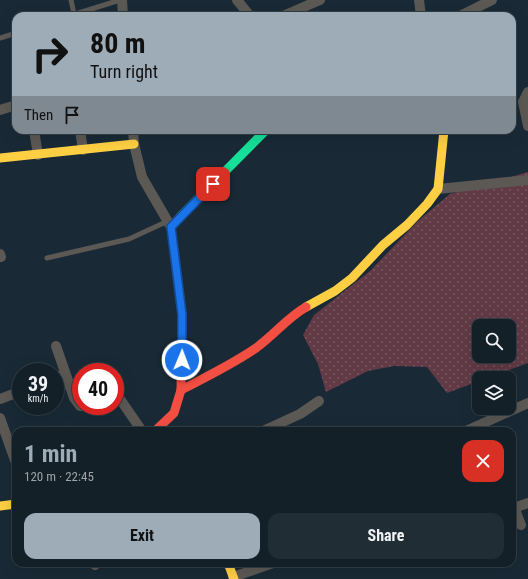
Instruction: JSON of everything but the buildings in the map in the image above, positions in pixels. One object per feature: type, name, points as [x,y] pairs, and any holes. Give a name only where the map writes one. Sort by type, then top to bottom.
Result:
[{"type":"street","points":[[121,0],[122,12]]},
{"type":"street","points":[[237,0],[247,12]]},
{"type":"street","points":[[292,12],[320,0]]},
{"type":"street","points":[[419,0],[420,12]]},
{"type":"street","points":[[468,12],[492,0]]},
{"type":"street","points":[[528,92],[524,102],[528,126]]},
{"type":"street","points":[[0,110],[12,106]]},
{"type":"street","points":[[35,134],[38,155]]},
{"type":"street","points":[[81,134],[83,150]]},
{"type":"street","points":[[133,134],[134,144],[142,177],[169,224],[182,314],[182,390],[174,413],[158,427]]},
{"type":"street","points":[[169,224],[262,134]]},
{"type":"street","points":[[182,390],[231,364],[257,347],[294,314],[335,291],[352,278],[427,204],[438,189],[444,134]]},
{"type":"street","points":[[0,158],[134,144]]},
{"type":"street","points":[[438,189],[528,180]]},
{"type":"street","points":[[56,346],[72,391]]},
{"type":"street","points":[[0,399],[12,394]]},
{"type":"street","points":[[272,427],[300,414],[319,401]]},
{"type":"street","points":[[484,427],[528,403]]},
{"type":"street","points":[[124,405],[139,427]]},
{"type":"street","points":[[0,418],[12,452]]},
{"type":"street","points":[[516,504],[528,502]]},
{"type":"street","points":[[0,506],[12,504]]},
{"type":"street","points":[[516,512],[521,525]]},
{"type":"street","points":[[230,567],[234,578],[263,567]]},
{"type":"lane","points":[[71,0],[72,12]]},
{"type":"lane","points":[[82,12],[121,0]]},
{"type":"lane","points":[[0,38],[12,34]]},
{"type":"lane","points":[[47,258],[129,239],[169,224]]},
{"type":"shaded area","points":[[528,172],[528,363],[506,371],[472,371],[472,384],[447,393],[427,367],[394,366],[368,371],[326,392],[318,364],[303,335],[314,315],[370,271],[419,220],[450,194]]},
{"type":"traffic: fast","points":[[180,217],[262,134]]},
{"type":"traffic: slow","points":[[306,307],[335,291],[352,278],[383,245],[407,225],[427,204],[438,189],[444,134]]},
{"type":"traffic: slow","points":[[0,158],[134,144]]},
{"type":"traffic: slow","points":[[0,506],[12,504]]},
{"type":"traffic: slow","points":[[230,567],[234,579]]},
{"type":"traffic: jam","points":[[159,427],[174,413],[181,390],[182,314],[171,227],[180,217]]},
{"type":"traffic: jam","points":[[181,390],[247,354],[263,343],[293,316],[306,307]]},
{"type":"route","points":[[182,360],[182,314],[171,227],[213,184]]}]
